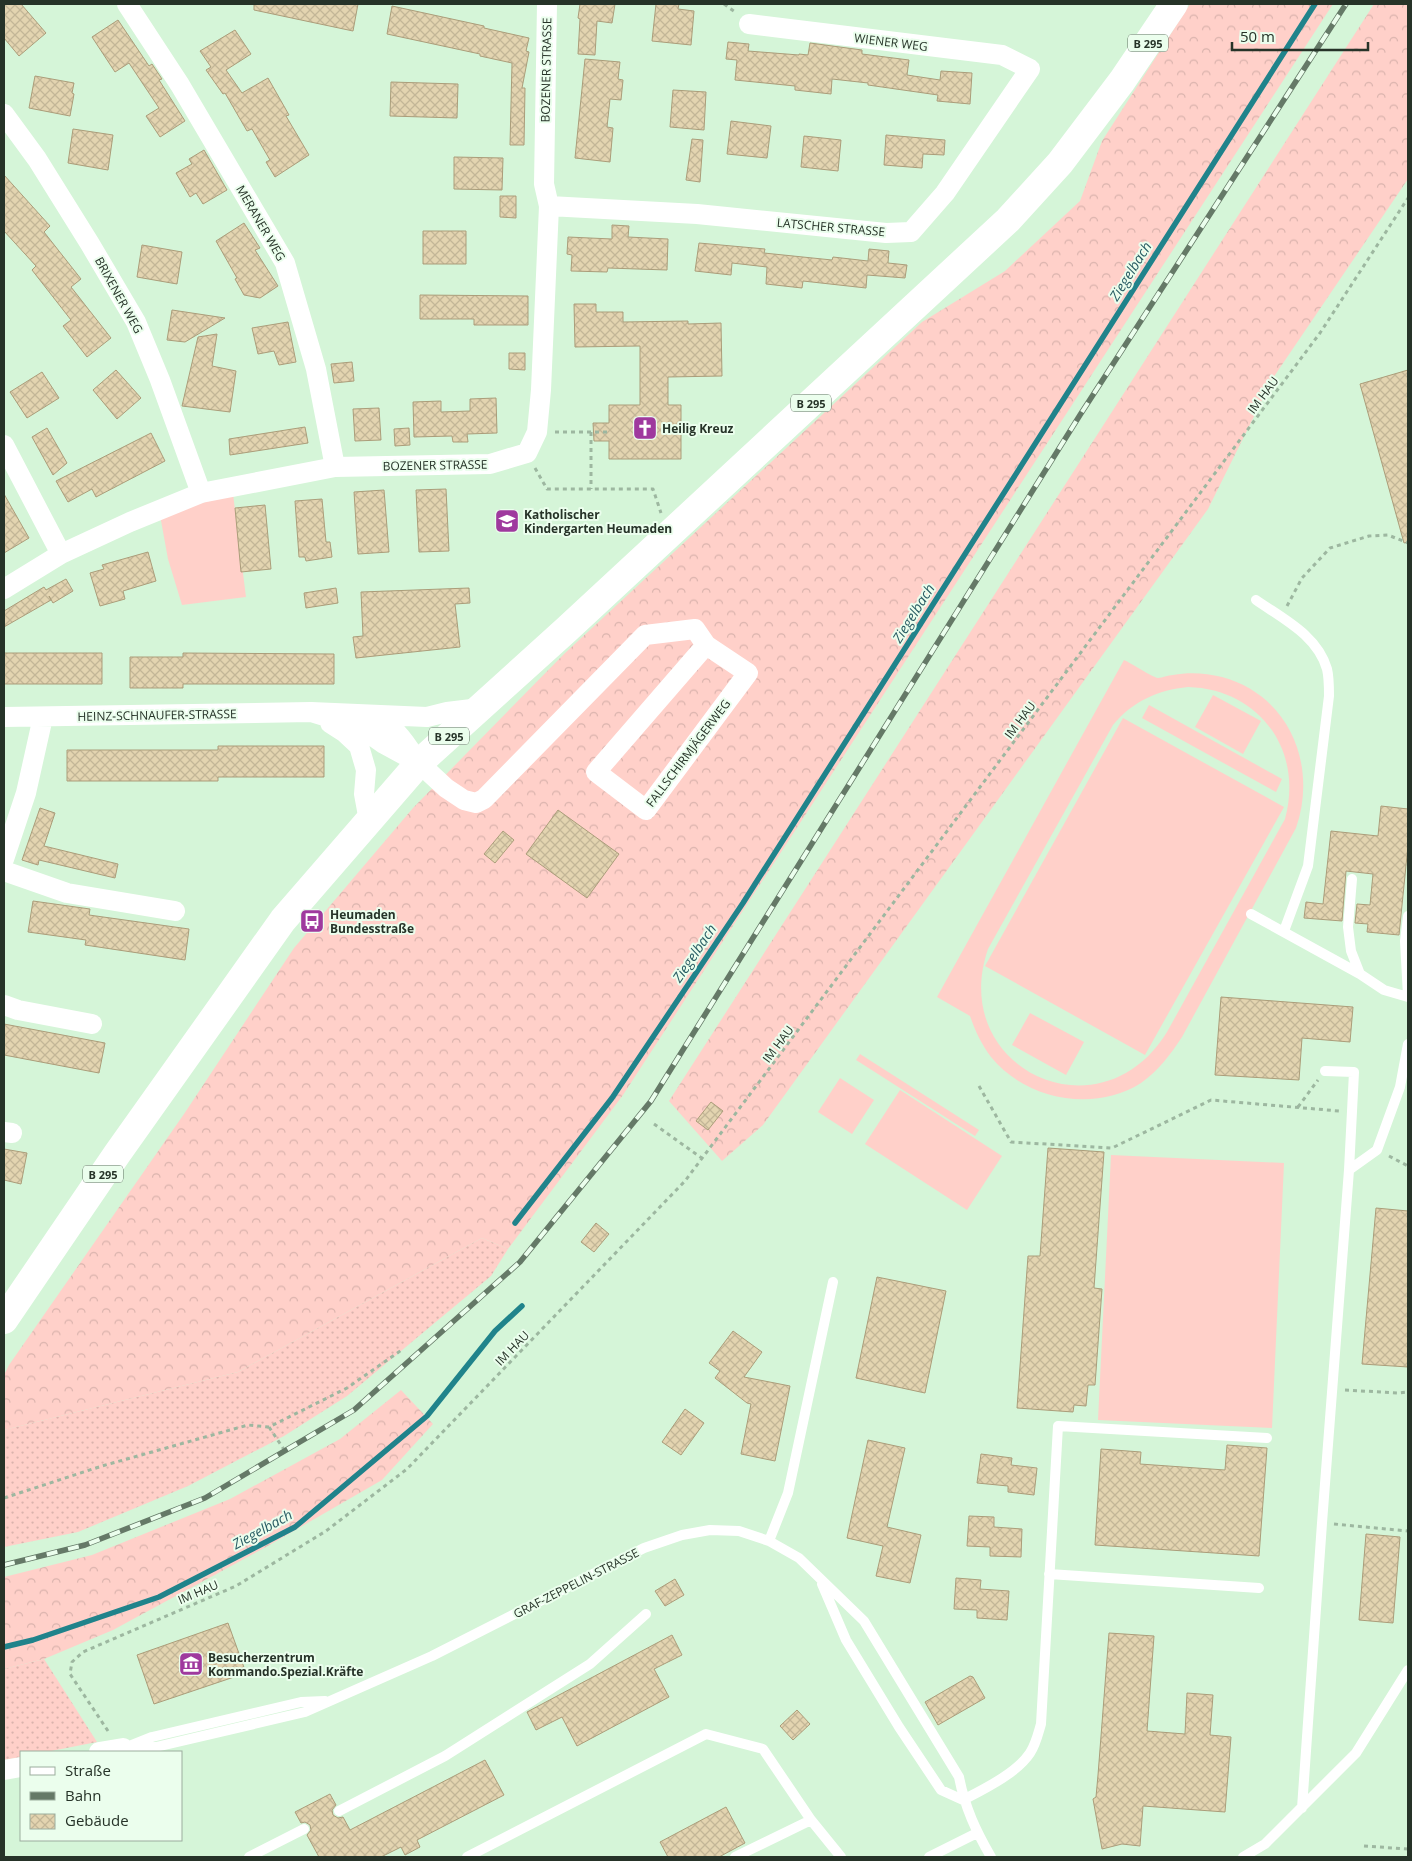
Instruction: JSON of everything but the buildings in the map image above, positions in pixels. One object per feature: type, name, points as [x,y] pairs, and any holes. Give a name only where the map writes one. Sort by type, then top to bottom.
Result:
[{"type":"main road","name":"B 295","points":[[4,1320],[117,1154],[283,920],[419,763],[1008,220],[1060,164],[1122,81],[1174,4]]},
{"type":"street","name":"MERANER WEG","points":[[127,4],[180,85],[285,263],[316,370],[335,467]]},
{"type":"street","name":"BOZENER STRASSE","points":[[4,589],[61,554],[130,522],[201,494],[335,467],[490,464],[527,453],[537,432],[541,390],[549,206],[544,184],[547,4]]},
{"type":"street","name":"WIENER WEG","points":[[749,24],[1002,56],[1030,69]]},
{"type":"street","name":"LATSCHER STRASSE","points":[[549,206],[697,214],[886,233],[911,232],[945,193],[1030,69]]},
{"type":"street","name":"BRIXENER WEG","points":[[4,114],[37,159],[136,322],[160,380],[201,494]]},
{"type":"street","points":[[4,445],[61,554]]},
{"type":"street","name":"FALLSCHIRMJÄGERWEG","points":[[419,763],[446,788],[464,800],[476,803],[484,799],[645,635],[695,629],[706,645],[748,673],[646,810],[596,772],[706,645]]},
{"type":"street","name":"HEINZ-SCHNAUFER-STRASSE","points":[[4,717],[311,712],[427,717],[447,712],[480,708]]},
{"type":"street","points":[[311,712],[344,732],[359,746],[366,770],[364,794],[369,821]]},
{"type":"street","name":"HEINZ-SCHNAUFER-STRASSE","points":[[311,712],[360,727],[384,744],[419,763]]},
{"type":"street","name":"HEINZ-SCHNAUFER-STRASSE","points":[[368,714],[385,722],[397,731],[419,763]]},
{"type":"street","points":[[4,859],[9,830],[26,792],[43,717]]},
{"type":"street","points":[[4,871],[67,893],[175,911]]},
{"type":"street","points":[[4,1005],[18,1010],[92,1024]]},
{"type":"street","name":"GRAF-ZEPPELIN-STRASSE","points":[[104,1751],[121,1748]]},
{"type":"street","points":[[4,1770],[20,1767]]},
{"type":"lane","points":[[1256,600],[1307,635],[1320,651],[1328,670],[1329,696],[1308,866],[1284,931]]},
{"type":"lane","points":[[1352,879],[1348,927],[1351,951],[1360,974]]},
{"type":"lane","points":[[1251,914],[1360,974],[1384,990],[1408,997],[1406,941],[1408,916]]},
{"type":"lane","points":[[1349,1170],[1377,1150],[1400,1087],[1408,1044]]},
{"type":"lane","points":[[1302,1808],[1349,1170],[1354,1072],[1325,1071]]},
{"type":"lane","points":[[769,1540],[788,1493],[833,1282]]},
{"type":"lane","points":[[963,1800],[999,1780],[1030,1754],[1041,1724],[1058,1426],[1267,1438]]},
{"type":"lane","name":"GRAF-ZEPPELIN-STRASSE","points":[[121,1748],[156,1747],[305,1712],[432,1656],[644,1548],[682,1535],[710,1530],[739,1531],[769,1540],[799,1558],[864,1621],[959,1777],[963,1800],[977,1833],[991,1857]]},
{"type":"lane","points":[[1049,1574],[1259,1588]]},
{"type":"lane","name":"GRAF-ZEPPELIN-STRASSE","points":[[819,1579],[846,1640],[899,1727],[941,1790],[963,1800]]},
{"type":"lane","points":[[339,1811],[445,1756],[590,1664],[646,1614]]},
{"type":"lane","points":[[1243,1857],[1265,1844],[1356,1753],[1408,1670]]},
{"type":"lane","points":[[467,1857],[706,1734],[763,1750],[811,1820],[841,1857]]},
{"type":"lane","points":[[735,1857],[811,1820]]},
{"type":"lane","points":[[249,1857],[304,1829]]},
{"type":"lane","points":[[929,1857],[977,1833]]},
{"type":"path","name":"IM HAU","points":[[121,1748],[70,1674],[72,1662],[83,1652],[236,1586],[326,1531],[407,1469],[678,1188],[703,1159],[1320,334],[1408,198]]},
{"type":"path","points":[[537,432],[609,432]]},
{"type":"path","points":[[591,432],[591,489]]},
{"type":"path","points":[[527,453],[547,489],[653,489],[668,535]]},
{"type":"path","points":[[1281,618],[1302,578],[1330,548],[1369,536],[1388,535],[1408,543]]},
{"type":"path","points":[[1297,1108],[1325,1071]]},
{"type":"path","points":[[980,1086],[1011,1142],[1112,1148],[1211,1100],[1352,1112]]},
{"type":"path","points":[[654,1124],[703,1159]]},
{"type":"path","points":[[1377,1150],[1408,1166]]},
{"type":"path","points":[[4,1498],[102,1466],[248,1424],[269,1427],[347,1388],[403,1349]]},
{"type":"path","points":[[1332,1389],[1398,1394],[1408,1392]]},
{"type":"path","points":[[269,1427],[285,1451]]},
{"type":"path","points":[[1322,1523],[1408,1531]]},
{"type":"path","points":[[1364,1846],[1408,1849]]},
{"type":"green space","points":[[1190,4],[1333,4],[623,1095],[508,1249],[482,1238],[238,1372],[4,1430],[4,1375],[9,1365],[184,1114],[294,948],[413,808],[564,654],[922,322],[1005,271],[1080,201],[1102,141]]},
{"type":"green space","points":[[1374,4],[1408,4],[1408,179],[1273,378],[1208,509],[763,1125],[722,1161],[669,1101]]},
{"type":"green space","points":[[233,494],[246,597],[182,605],[168,559],[160,515]]},
{"type":"green space","points":[[1124,660],[1158,678],[1191,673],[1222,677],[1245,686],[1265,699],[1281,716],[1292,736],[1300,757],[1303,780],[1302,804],[1296,828],[1182,1037],[1164,1062],[1141,1083],[1103,1098],[1082,1099],[1041,1092],[1006,1072],[985,1048],[970,1016],[937,997]],"holes":[[[1188,687],[1213,690],[1236,699],[1255,711],[1270,728],[1281,747],[1288,770],[1289,794],[1285,819],[1167,1032],[1138,1065],[1105,1082],[1070,1085],[1037,1076],[1009,1056],[989,1028],[981,991],[988,949],[1113,725],[1129,709],[1156,694]]]},
{"type":"green space","points":[[1213,695],[1261,721],[1243,754],[1195,727]]},
{"type":"green space","points":[[1149,705],[1282,779],[1276,792],[1142,718]]},
{"type":"green space","points":[[1123,718],[1284,807],[1145,1055],[985,966]]},
{"type":"green space","points":[[1030,1013],[1084,1042],[1066,1075],[1012,1045]]},
{"type":"green space","points":[[860,1054],[979,1130],[975,1136],[856,1060]]},
{"type":"green space","points":[[840,1078],[874,1100],[852,1134],[818,1112]]},
{"type":"green space","points":[[900,1090],[1002,1156],[967,1210],[865,1144]]},
{"type":"green space","points":[[1111,1155],[1284,1163],[1272,1428],[1098,1420]]},
{"type":"green space","points":[[482,1238],[508,1249],[491,1276],[347,1396],[284,1436],[188,1486],[78,1532],[4,1547],[4,1430],[238,1372]]},
{"type":"green space","points":[[401,1390],[433,1424],[382,1480],[266,1547],[113,1630],[44,1659],[4,1669],[4,1577],[92,1555],[230,1499],[340,1439]]},
{"type":"green space","points":[[44,1659],[97,1742],[51,1751],[20,1751],[20,1757],[4,1760],[4,1669]]},
{"type":"waterway","name":"Ziegelbach","points":[[515,1223],[612,1098],[743,903],[1315,4]]},
{"type":"waterway","name":"Ziegelbach","points":[[4,1647],[33,1640],[159,1597],[295,1527],[427,1416],[495,1331],[522,1306]]},
{"type":"railway","points":[[4,1565],[85,1545],[205,1498],[354,1410],[520,1262],[651,1101],[1080,415],[1346,4]]},
{"type":"place","name":"Heilig Kreuz","points":[[645,428]]},
{"type":"place","name":"Katholischer Kindergarten Heumaden","points":[[507,521]]},
{"type":"place","name":"Heumaden Bundesstraße","points":[[312,921]]},
{"type":"place","name":"Besucherzentrum Kommando.Spezial.Kräfte","points":[[191,1664]]}]
